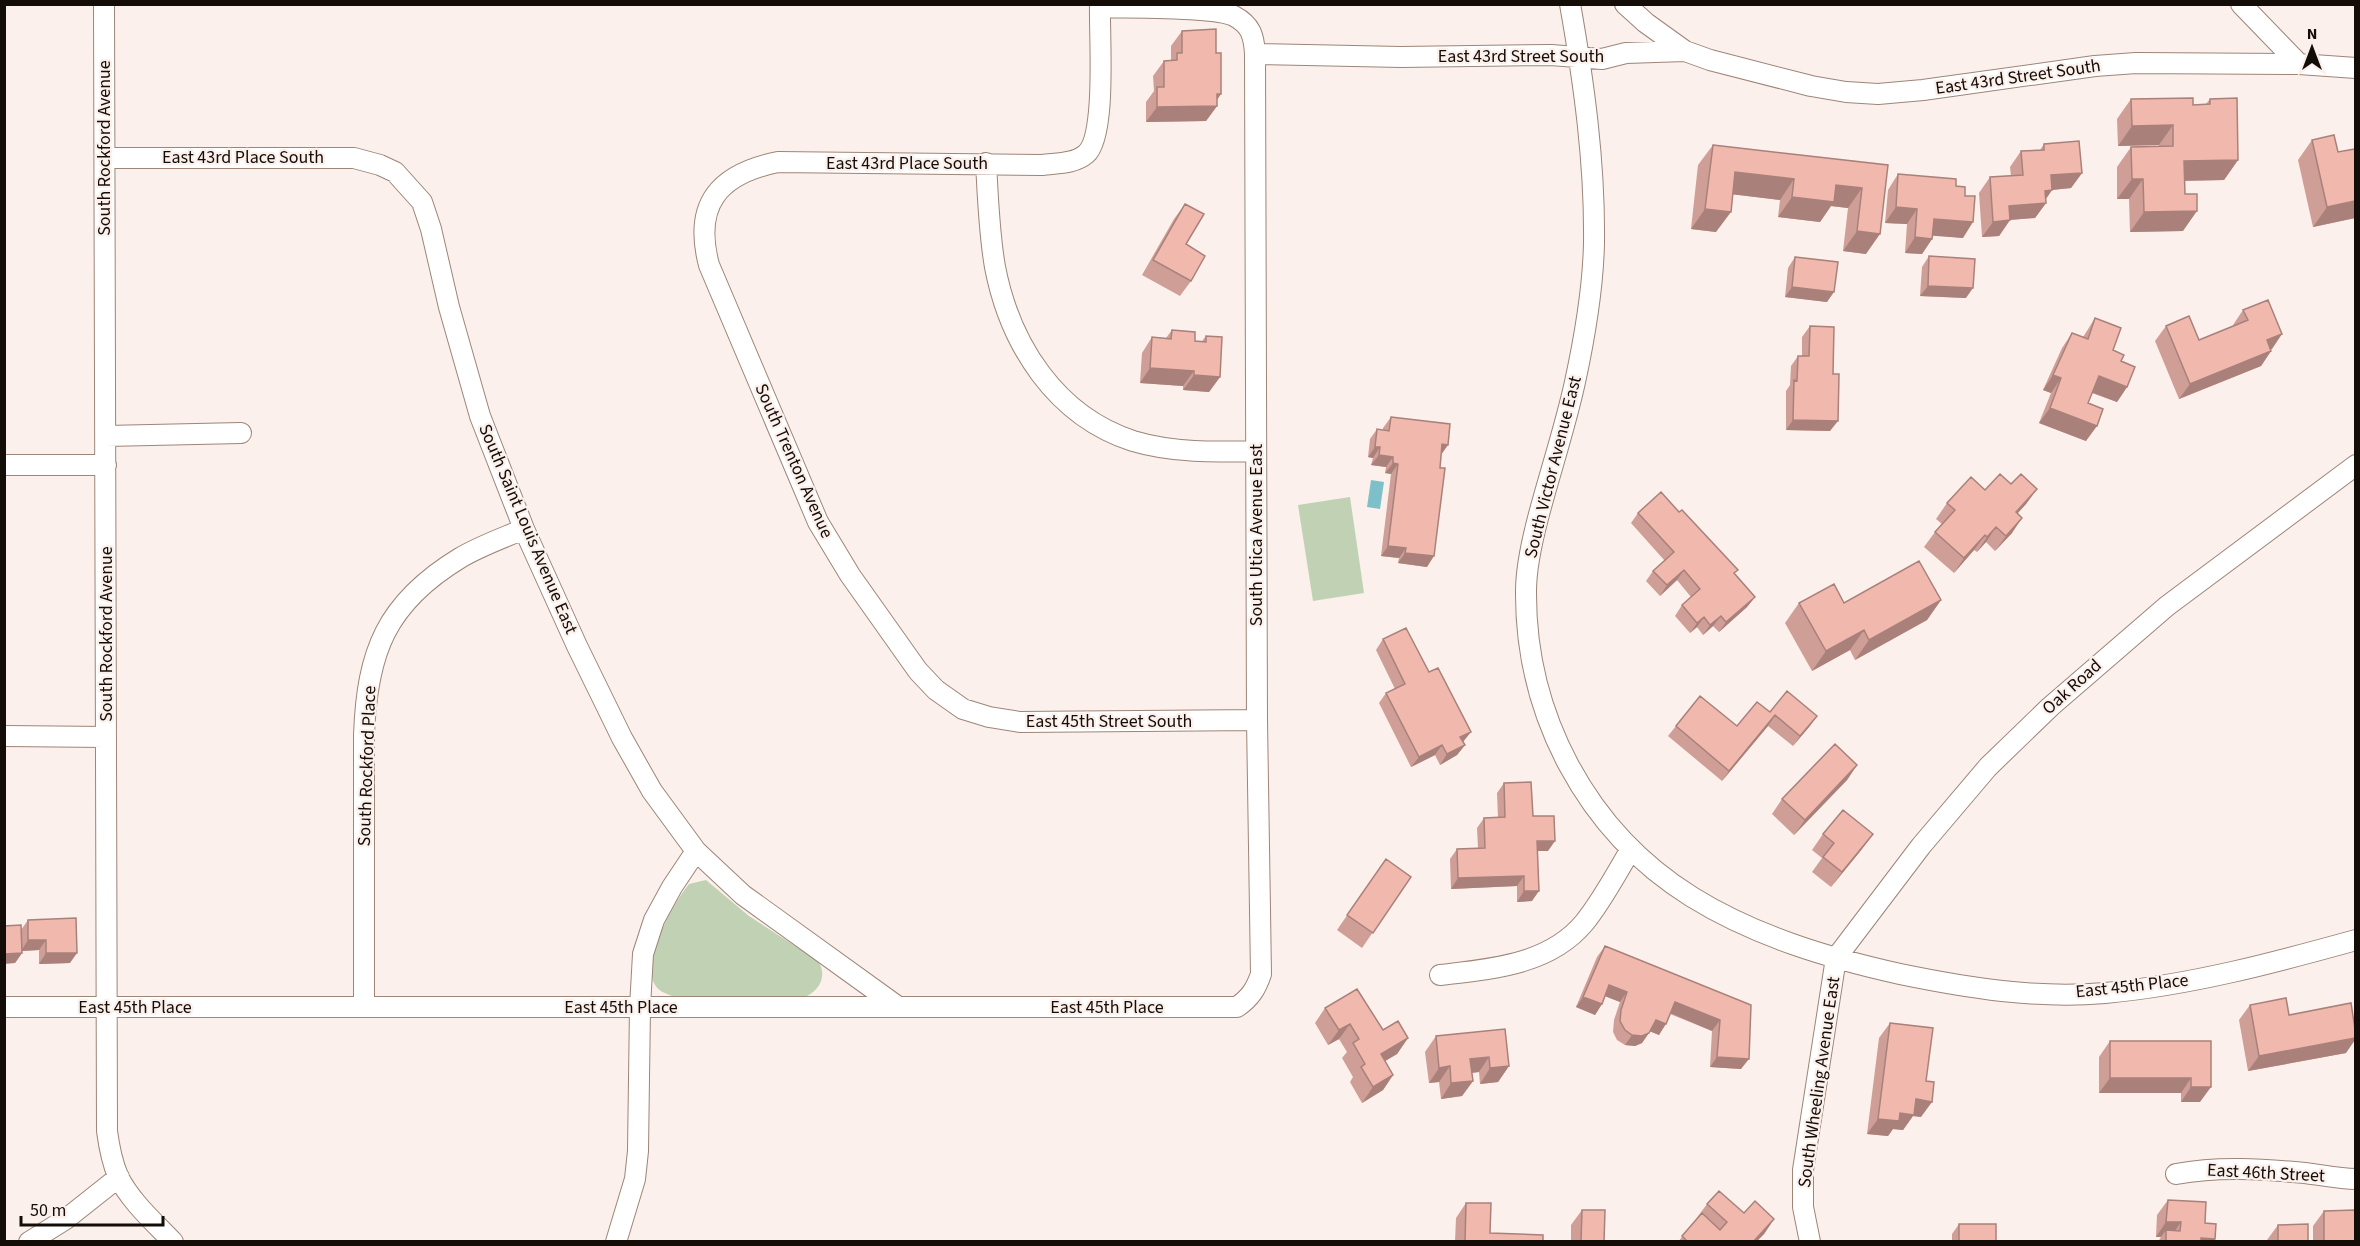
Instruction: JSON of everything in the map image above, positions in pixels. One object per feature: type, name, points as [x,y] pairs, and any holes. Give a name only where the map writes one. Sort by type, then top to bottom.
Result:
[{"type":"street","name":"South Rockford Avenue","points":[[104,4],[107,1131],[119,1177],[139,1205],[172,1242]]},
{"type":"street","name":"South Victor Avenue East","points":[[1569,4],[1593,176],[1594,245],[1590,301],[1574,383],[1530,548],[1525,588],[1532,662],[1555,739],[1575,780],[1630,849],[1690,896],[1727,916],[1781,940],[1836,958]]},
{"type":"street","points":[[1625,4],[1646,23],[1685,51]]},
{"type":"street","points":[[2241,4],[2299,64]]},
{"type":"street","name":"East 43rd Place South","points":[[727,182],[759,166],[778,162],[1042,165],[1065,163],[1078,159],[1089,152],[1095,140],[1099,119],[1100,6]]},
{"type":"street","points":[[1100,6],[1213,11],[1233,16],[1253,35],[1255,54]]},
{"type":"street","name":"East 43rd Street South","points":[[1255,54],[1401,57],[1551,55],[1602,59],[1626,53],[1685,51],[1710,60],[1811,86],[1846,92],[1878,94],[2095,66],[2136,63],[2299,64],[2355,68]]},
{"type":"street","name":"South Utica Avenue East","points":[[1237,1007],[1252,994],[1261,974],[1257,720],[1255,54]]},
{"type":"street","name":"East 43rd Place South","points":[[105,158],[332,157],[354,158],[380,165]]},
{"type":"street","points":[[986,163],[988,218],[995,269],[1009,315],[1024,350],[1047,382],[1073,410],[1096,426],[1134,441],[1182,451],[1256,451]]},
{"type":"street","name":"South Saint Louis Avenue East","points":[[380,165],[395,172],[422,202],[480,416],[524,529],[577,646],[622,738],[652,791],[696,850],[743,895],[897,1006]]},
{"type":"street","name":"South Trenton Avenue","points":[[727,182],[715,195],[708,211],[704,226],[704,245],[818,522],[850,575],[918,670],[936,690],[963,709]]},
{"type":"street","points":[[106,436],[241,433]]},
{"type":"street","points":[[4,465],[106,465]]},
{"type":"street","name":"Oak Road","points":[[1836,958],[1921,846],[1988,767],[2050,707],[2167,606],[2355,465]]},
{"type":"street","name":"South Rockford Place","points":[[364,1007],[364,735],[366,698],[371,669],[389,625],[411,594],[462,557],[524,529]]},
{"type":"street","name":"East 45th Street South","points":[[963,709],[989,717],[1020,722],[1257,720]]},
{"type":"street","points":[[4,736],[106,737]]},
{"type":"street","points":[[1440,975],[1490,969],[1532,959],[1557,946],[1583,925],[1600,901],[1630,849]]},
{"type":"street","points":[[616,1242],[635,1179],[638,1151],[643,954],[654,920],[696,850]]},
{"type":"street","name":"East 45th Place","points":[[1836,958],[1947,984],[2003,993],[2102,993],[2185,982],[2249,969],[2355,940]]},
{"type":"street","name":"South Wheeling Avenue East","points":[[1809,1242],[1803,1207],[1803,1170],[1816,1074],[1836,958]]},
{"type":"street","name":"East 45th Place","points":[[4,1007],[1237,1007]]},
{"type":"street","name":"East 46th Street","points":[[2176,1174],[2207,1168],[2227,1168],[2355,1179]]},
{"type":"street","points":[[29,1242],[66,1219],[119,1177]]},
{"type":"green space","points":[[1350,497],[1364,593],[1313,601],[1298,505]]},
{"type":"green space","points":[[706,880],[749,916],[818,961],[822,976],[819,985],[812,993],[807,996],[673,996],[657,988],[651,973],[652,960],[661,931],[689,884]]},
{"type":"water","points":[[1371,480],[1384,482],[1380,509],[1367,507]]},
{"type":"building","points":[[1216,29],[1216,53],[1221,53],[1221,94],[1217,94],[1217,106],[1157,107],[1157,87],[1164,87],[1164,61],[1177,60],[1177,53],[1182,53],[1182,31]]},
{"type":"building","points":[[2193,98],[2193,105],[2210,104],[2210,99],[2237,98],[2238,160],[2184,161],[2185,194],[2197,194],[2197,211],[2144,212],[2143,179],[2132,179],[2131,147],[2173,146],[2173,125],[2132,126],[2131,99]]},
{"type":"building","points":[[2334,135],[2338,152],[2355,149],[2355,201],[2327,207],[2312,140]]},
{"type":"building","points":[[2079,141],[2082,173],[2051,175],[2052,190],[2045,191],[2046,203],[2009,206],[2010,220],[1993,222],[1990,177],[2023,175],[2021,151],[2044,150],[2044,144]]},
{"type":"building","points":[[1713,145],[1888,165],[1880,234],[1857,231],[1862,188],[1836,185],[1834,202],[1792,197],[1794,179],[1735,172],[1731,212],[1705,209]]},
{"type":"building","points":[[1898,174],[1956,179],[1956,186],[1965,187],[1965,196],[1975,196],[1973,222],[1934,219],[1932,239],[1915,237],[1917,209],[1896,207]]},
{"type":"building","points":[[1185,204],[1204,214],[1186,244],[1205,256],[1191,281],[1153,260]]},
{"type":"building","points":[[1929,256],[1975,259],[1973,288],[1928,286]]},
{"type":"building","points":[[1795,257],[1838,262],[1834,292],[1792,287]]},
{"type":"building","points":[[2268,300],[2282,334],[2267,340],[2271,351],[2190,384],[2166,326],[2189,316],[2199,340],[2248,320],[2243,310]]},
{"type":"building","points":[[2095,318],[2121,328],[2113,350],[2124,355],[2121,361],[2135,367],[2127,387],[2099,376],[2088,403],[2103,409],[2097,426],[2050,408],[2061,378],[2053,375],[2072,333],[2088,339]]},
{"type":"building","points":[[1810,326],[1834,327],[1833,374],[1839,374],[1838,421],[1793,420],[1794,380],[1797,381],[1798,356],[1809,356]]},
{"type":"building","points":[[1172,330],[1195,332],[1195,341],[1206,342],[1206,336],[1222,337],[1220,377],[1194,375],[1194,371],[1150,368],[1152,337],[1171,339]]},
{"type":"building","points":[[1391,417],[1450,424],[1448,445],[1442,444],[1440,468],[1445,468],[1434,556],[1405,553],[1406,548],[1388,546],[1398,464],[1393,463],[1393,457],[1379,455],[1380,447],[1375,447],[1377,429],[1389,431]]},
{"type":"building","points":[[2000,474],[2011,484],[2021,474],[2037,489],[2016,512],[2022,518],[2006,536],[1996,527],[1987,537],[1985,535],[1964,558],[1935,532],[1955,510],[1947,503],[1971,477],[1985,490]]},
{"type":"building","points":[[1661,492],[1679,512],[1682,510],[1738,570],[1734,573],[1755,597],[1726,622],[1721,616],[1710,625],[1704,617],[1697,623],[1682,605],[1700,589],[1684,570],[1667,585],[1653,571],[1674,552],[1638,513]]},
{"type":"building","points":[[1919,561],[1941,600],[1869,640],[1864,630],[1826,651],[1799,603],[1834,584],[1844,603]]},
{"type":"building","points":[[1406,628],[1429,672],[1438,668],[1471,732],[1460,737],[1465,745],[1447,754],[1442,745],[1419,757],[1386,693],[1405,684],[1383,639]]},
{"type":"building","points":[[1787,691],[1817,716],[1800,736],[1775,715],[1729,771],[1676,726],[1700,696],[1737,726],[1757,702],[1770,712]]},
{"type":"building","points":[[1835,744],[1857,765],[1805,820],[1782,799]]},
{"type":"building","points":[[1531,782],[1533,816],[1554,816],[1555,841],[1537,841],[1539,891],[1524,891],[1524,876],[1458,878],[1457,849],[1485,848],[1484,818],[1505,817],[1504,783]]},
{"type":"building","points":[[1843,810],[1873,834],[1842,872],[1823,857],[1834,843],[1823,834]]},
{"type":"building","points":[[1386,859],[1411,877],[1373,933],[1347,915]]},
{"type":"building","points":[[76,918],[77,953],[46,953],[46,940],[28,940],[28,920]]},
{"type":"building","points":[[21,925],[22,953],[4,954],[4,926]]},
{"type":"building","points":[[1605,946],[1751,1005],[1749,1059],[1717,1057],[1720,1020],[1675,1002],[1666,1024],[1656,1020],[1649,1033],[1642,1036],[1632,1035],[1625,1030],[1620,1021],[1627,992],[1609,985],[1602,1004],[1583,997]]},
{"type":"building","points":[[1357,989],[1383,1030],[1398,1021],[1408,1038],[1381,1054],[1393,1075],[1373,1087],[1361,1067],[1365,1064],[1353,1043],[1359,1039],[1350,1024],[1339,1030],[1325,1008]]},
{"type":"building","points":[[2286,998],[2289,1015],[2351,1003],[2355,1038],[2259,1056],[2250,1005]]},
{"type":"building","points":[[1890,1023],[1933,1028],[1926,1081],[1934,1082],[1932,1102],[1916,1099],[1914,1115],[1900,1113],[1899,1121],[1878,1119]]},
{"type":"building","points":[[1505,1029],[1509,1066],[1490,1068],[1489,1057],[1470,1059],[1473,1081],[1451,1083],[1450,1066],[1439,1068],[1436,1036]]},
{"type":"building","points":[[2110,1041],[2211,1041],[2211,1087],[2191,1087],[2191,1078],[2110,1078]]},
{"type":"building","points":[[1719,1191],[1744,1213],[1755,1201],[1774,1219],[1753,1242],[1688,1242],[1682,1236],[1702,1213],[1720,1230],[1727,1222],[1707,1204]]},
{"type":"building","points":[[2168,1200],[2206,1202],[2205,1223],[2216,1224],[2215,1239],[2201,1238],[2201,1242],[2166,1242],[2166,1230],[2180,1231],[2181,1222],[2166,1222]]},
{"type":"building","points":[[1466,1203],[1491,1203],[1490,1233],[1543,1235],[1543,1242],[1465,1242]]},
{"type":"building","points":[[1582,1210],[1605,1210],[1604,1242],[1581,1242]]},
{"type":"building","points":[[2355,1210],[2355,1242],[2324,1242],[2324,1211]]},
{"type":"building","points":[[1959,1224],[1996,1224],[1996,1242],[1959,1242]]},
{"type":"building","points":[[2308,1224],[2308,1242],[2278,1242],[2278,1225]]}]
